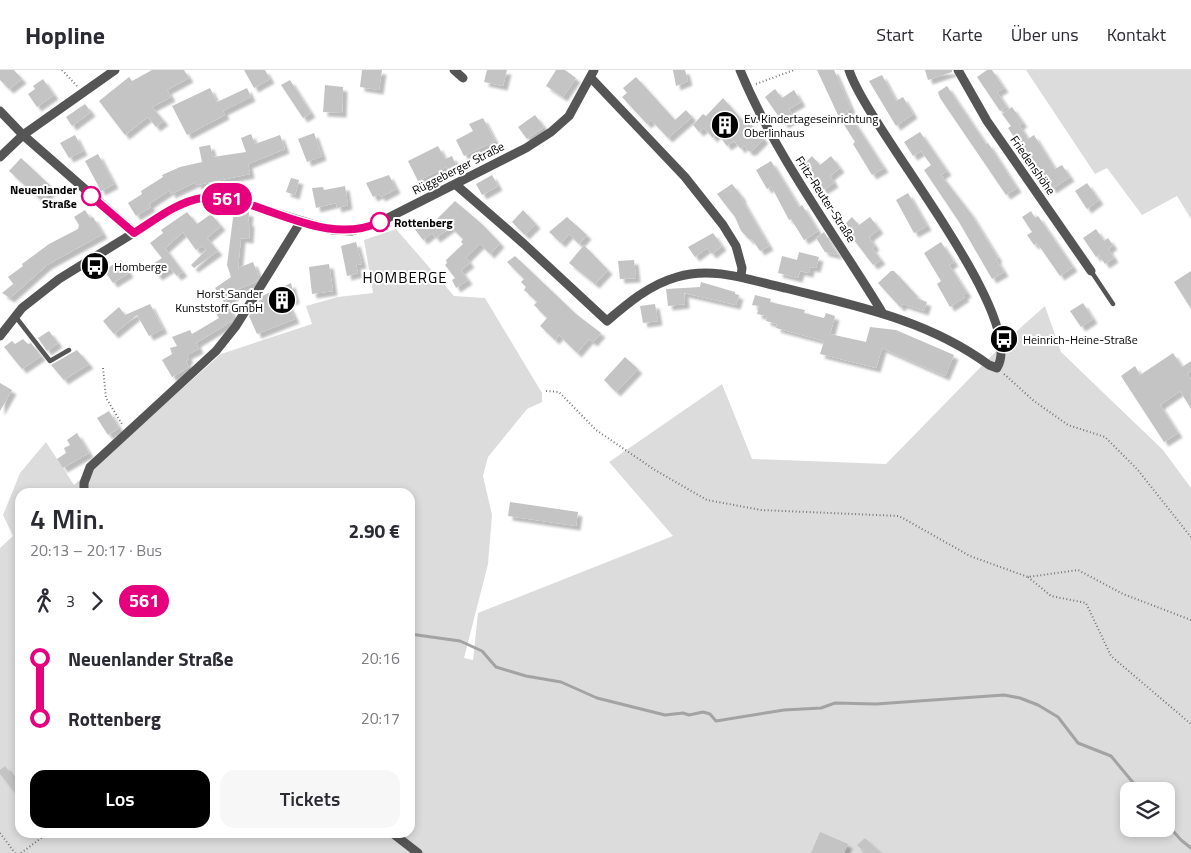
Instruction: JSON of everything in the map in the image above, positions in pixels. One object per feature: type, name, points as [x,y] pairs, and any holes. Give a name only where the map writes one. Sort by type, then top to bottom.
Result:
[{"type":"street","points":[[0,157],[23,135],[115,70]]},
{"type":"street","points":[[454,70],[463,78]]},
{"type":"street","name":"Fritz-Reuter-Straße","points":[[740,70],[778,148],[882,312]]},
{"type":"street","points":[[455,184],[524,244],[606,321],[637,296],[677,277],[697,273],[741,276],[882,312],[937,333],[989,366],[997,368],[1000,344],[997,329],[982,291],[953,239],[872,112],[849,70]]},
{"type":"street","name":"Friedenshöhe","points":[[958,70],[987,121],[1091,271]]},
{"type":"street","points":[[593,74],[686,177],[723,225],[736,246],[742,268],[741,276]]},
{"type":"street","name":"Rüggeberger Straße","points":[[0,336],[15,316],[36,296],[181,204],[209,197],[237,201],[332,230],[352,231],[374,225],[526,148],[561,125],[569,116],[593,74]]},
{"type":"street","points":[[0,111],[23,135],[134,233]]},
{"type":"street","points":[[84,488],[90,467],[216,351],[236,326],[301,221]]},
{"type":"street","points":[[399,838],[418,853]]},
{"type":"lane","points":[[1091,271],[1113,304]]},
{"type":"lane","points":[[15,316],[50,361],[69,350]]},
{"type":"path","points":[[62,70],[83,92]]},
{"type":"path","points":[[747,87],[794,70]]},
{"type":"path","points":[[103,368],[106,398],[125,434]]},
{"type":"path","points":[[997,368],[1034,401],[1068,425],[1105,437],[1137,469],[1191,537]]},
{"type":"path","points":[[546,391],[560,392],[596,430],[655,470],[707,500],[761,510],[899,516],[970,556],[1028,577],[1051,596],[1086,603],[1111,656],[1191,724]]},
{"type":"path","points":[[1028,577],[1078,570],[1123,594],[1191,620]]},
{"type":"path","points":[[0,833],[15,853]]},
{"type":"path","points":[[21,853],[41,838]]},
{"type":"shaded area","points":[[1026,70],[1191,70],[1191,219],[1177,196],[1142,215],[1107,168],[1095,174]]},
{"type":"shaded area","points":[[396,229],[454,296],[485,298],[542,393],[542,402],[527,409],[488,457],[483,476],[492,515],[488,564],[464,658],[473,660],[478,613],[673,536],[609,462],[722,384],[752,459],[886,464],[1010,337],[1045,306],[1061,352],[1163,450],[1191,488],[1191,853],[0,853],[0,548],[13,536],[3,515],[20,473],[46,442],[74,485],[221,354],[312,324],[306,306],[338,297],[373,293],[364,240]]},
{"type":"building","points":[[0,70],[14,70],[22,79],[9,89],[0,80]]},
{"type":"building","points":[[152,70],[184,70],[189,78],[167,90],[171,97],[152,107],[164,121],[156,127],[148,117],[125,135],[99,101],[129,77],[132,81]]},
{"type":"building","points":[[244,70],[265,70],[270,79],[254,88]]},
{"type":"building","points":[[362,70],[382,70],[379,90],[360,87]]},
{"type":"building","points":[[487,70],[507,70],[503,86],[484,82]]},
{"type":"building","points":[[556,70],[565,70],[576,78],[563,97],[546,86]]},
{"type":"building","points":[[673,70],[685,70],[688,81],[676,86]]},
{"type":"building","points":[[817,70],[834,70],[851,109],[847,111],[884,168],[872,175],[853,144],[855,142],[838,115]]},
{"type":"building","points":[[925,70],[952,70],[952,72],[928,80]]},
{"type":"building","points":[[987,70],[992,70],[1004,88],[997,92],[1007,107],[1000,111],[977,77]]},
{"type":"building","points":[[882,75],[896,101],[903,97],[913,114],[896,126],[869,81]]},
{"type":"building","points":[[636,77],[675,120],[686,110],[692,117],[668,138],[651,120],[647,124],[622,97],[627,93],[623,88]]},
{"type":"building","points":[[43,79],[54,95],[37,107],[28,94],[35,89],[33,86]]},
{"type":"building","points":[[290,80],[311,113],[303,118],[281,85]]},
{"type":"building","points":[[325,85],[343,87],[342,113],[323,112]]},
{"type":"building","points":[[947,86],[986,144],[988,143],[1017,188],[1006,195],[940,98],[938,92]]},
{"type":"building","points":[[210,88],[217,102],[247,88],[251,97],[223,111],[225,115],[187,135],[172,106]]},
{"type":"building","points":[[775,89],[782,98],[794,90],[801,102],[789,109],[794,118],[784,124],[765,97]]},
{"type":"building","name":"Ev. Kindertageseinrichtung Oberlinhaus","points":[[723,98],[744,122],[747,120],[764,139],[752,151],[748,151],[744,145],[741,149],[734,141],[727,146],[717,133],[713,138],[704,128],[699,132],[693,125],[703,114],[706,116]]},
{"type":"building","points":[[85,104],[91,112],[72,126],[66,117]]},
{"type":"building","points":[[1012,107],[1023,123],[1019,125],[1028,139],[1034,135],[1055,169],[1062,165],[1070,177],[1052,189],[1016,136],[1014,137],[1008,128],[1011,126],[1002,114]]},
{"type":"building","points":[[535,115],[544,127],[527,139],[518,127]]},
{"type":"building","points":[[483,118],[495,141],[464,156],[456,140],[473,131],[469,124]]},
{"type":"building","points":[[920,132],[947,171],[941,175],[971,214],[998,258],[996,259],[1004,272],[992,279],[959,222],[924,170],[931,165],[921,151],[913,156],[904,142]]},
{"type":"building","points":[[314,133],[322,156],[307,162],[298,139]]},
{"type":"building","points":[[251,134],[255,144],[280,135],[285,149],[248,164],[250,174],[197,185],[196,182],[171,194],[170,190],[149,204],[151,207],[136,216],[128,203],[142,194],[141,191],[163,177],[162,175],[180,167],[202,162],[199,147],[210,145],[213,157],[246,152],[241,138]]},
{"type":"building","points":[[75,135],[83,151],[69,158],[60,143]]},
{"type":"building","points":[[438,146],[445,159],[452,156],[456,165],[447,169],[446,167],[418,181],[408,161]]},
{"type":"building","points":[[98,154],[114,184],[101,191],[85,161]]},
{"type":"building","points":[[812,156],[820,165],[831,156],[840,168],[830,176],[834,183],[823,190],[815,178],[802,166]]},
{"type":"building","points":[[21,158],[53,188],[42,201],[9,171]]},
{"type":"building","points":[[771,161],[799,207],[802,205],[818,231],[804,240],[791,219],[789,220],[771,186],[767,189],[756,170]]},
{"type":"building","points":[[389,175],[396,189],[381,197],[379,194],[373,197],[366,183]]},
{"type":"building","points":[[492,175],[498,186],[482,195],[476,184]]},
{"type":"building","points":[[291,178],[299,180],[295,195],[286,192]]},
{"type":"building","points":[[1087,183],[1099,200],[1087,209],[1075,191]]},
{"type":"building","points":[[732,184],[742,197],[769,246],[760,251],[752,239],[750,240],[741,231],[735,217],[717,194]]},
{"type":"building","points":[[345,186],[348,205],[337,208],[336,203],[316,208],[312,188],[323,187],[324,190]]},
{"type":"building","points":[[908,193],[927,226],[914,233],[896,200]]},
{"type":"building","points":[[455,201],[482,224],[500,243],[490,254],[480,244],[466,258],[470,263],[461,270],[468,280],[456,288],[452,280],[455,278],[445,265],[447,263],[446,260],[463,244],[461,242],[463,239],[451,227],[436,238],[432,233],[423,240],[414,228],[429,217],[433,223]]},
{"type":"building","points":[[85,210],[90,218],[93,217],[103,234],[47,265],[10,298],[2,293],[13,284],[15,286],[8,277],[23,266],[22,264],[49,244],[78,229],[79,225],[74,217]]},
{"type":"building","points":[[234,210],[249,212],[248,222],[250,222],[249,239],[241,238],[238,268],[253,262],[259,277],[256,282],[236,290],[233,293],[234,296],[225,301],[234,317],[232,321],[196,343],[199,349],[187,355],[189,359],[186,361],[189,367],[172,377],[162,360],[172,354],[170,348],[177,346],[172,337],[190,330],[192,334],[219,318],[213,308],[224,302],[215,288],[231,277],[227,265]]},
{"type":"building","points":[[523,210],[536,224],[525,235],[512,222]]},
{"type":"building","points":[[1031,211],[1035,218],[1038,216],[1073,267],[1060,276],[1037,243],[1034,245],[1027,235],[1032,232],[1022,217]]},
{"type":"building","points":[[187,212],[197,224],[211,214],[221,226],[207,238],[218,251],[194,268],[191,265],[206,250],[202,246],[196,250],[183,232],[165,248],[183,272],[177,276],[170,268],[158,276],[150,266],[162,258],[150,243],[163,233],[161,230]]},
{"type":"building","points":[[567,217],[587,235],[579,244],[569,234],[561,243],[549,232]]},
{"type":"building","points":[[852,217],[859,225],[870,217],[879,229],[869,237],[875,246],[872,248],[881,260],[873,265],[854,240],[841,228]]},
{"type":"building","points":[[1096,229],[1104,241],[1108,238],[1113,245],[1108,249],[1114,258],[1105,264],[1099,255],[1096,257],[1083,238]]},
{"type":"building","points":[[824,232],[838,255],[825,252],[816,238]]},
{"type":"building","points":[[713,233],[722,246],[712,254],[707,248],[695,257],[688,247]]},
{"type":"building","points":[[356,242],[362,264],[356,265],[358,273],[347,276],[341,246]]},
{"type":"building","points":[[941,242],[954,262],[949,265],[967,293],[963,295],[965,297],[950,307],[937,284],[941,281],[924,253]]},
{"type":"building","points":[[584,245],[608,270],[595,284],[569,263]]},
{"type":"building","points":[[799,252],[819,257],[816,268],[810,267],[809,273],[800,271],[798,278],[778,273],[782,256],[797,260]]},
{"type":"building","points":[[515,256],[576,314],[601,333],[593,342],[589,339],[577,353],[559,335],[555,340],[540,326],[547,318],[534,305],[537,302],[524,290],[526,287],[521,282],[524,279],[507,262]]},
{"type":"building","points":[[121,260],[129,273],[113,283],[104,270]]},
{"type":"building","points":[[634,260],[636,278],[620,279],[618,261]]},
{"type":"building","points":[[329,264],[333,291],[312,294],[309,267]]},
{"type":"building","points":[[891,271],[894,271],[918,297],[916,298],[927,302],[924,311],[903,304],[900,307],[878,283]]},
{"type":"building","points":[[1191,271],[1191,309],[1174,282]]},
{"type":"building","points":[[701,282],[735,292],[735,294],[739,295],[736,305],[684,293],[685,304],[668,306],[666,289],[700,287]]},
{"type":"building","points":[[291,283],[295,299],[287,302],[295,319],[257,334],[249,316],[253,311],[262,307],[259,301],[262,296]]},
{"type":"building","points":[[755,295],[771,299],[770,302],[805,310],[804,313],[824,318],[826,313],[835,316],[830,334],[866,342],[870,327],[896,330],[954,355],[945,376],[882,348],[876,368],[820,354],[824,341],[776,328],[777,324],[766,321],[767,316],[757,314],[759,306],[752,305]]},
{"type":"building","points":[[1083,303],[1093,319],[1081,327],[1070,311]]},
{"type":"building","points":[[150,304],[163,329],[149,336],[137,315],[114,334],[103,321],[119,307],[125,315]]},
{"type":"building","points":[[655,304],[658,321],[643,323],[640,306]]},
{"type":"building","points":[[49,331],[58,343],[47,351],[38,338]]},
{"type":"building","points":[[23,339],[28,344],[31,343],[41,356],[22,369],[4,347],[12,341],[15,344]]},
{"type":"building","points":[[77,350],[89,364],[64,380],[51,365]]},
{"type":"building","points":[[1173,353],[1182,367],[1191,361],[1191,371],[1187,374],[1191,380],[1191,409],[1180,391],[1160,405],[1178,433],[1164,442],[1121,376],[1135,366],[1140,375]]},
{"type":"building","points":[[625,357],[638,369],[616,392],[604,380]]},
{"type":"building","points":[[0,383],[12,390],[0,411]]},
{"type":"building","points":[[109,411],[119,428],[108,435],[97,418]]},
{"type":"building","points":[[77,433],[89,453],[63,468],[57,459],[66,453],[64,448],[70,445],[67,440]]},
{"type":"building","points":[[510,502],[578,512],[576,526],[508,516]]},
{"type":"building","points":[[5,766],[15,780],[15,793],[0,774],[0,770]]},
{"type":"building","points":[[820,832],[848,844],[844,853],[811,853]]},
{"type":"building","points":[[865,838],[881,853],[865,853],[857,845]]},
{"type":"waterway","points":[[415,635],[460,641],[482,651],[496,667],[526,676],[561,682],[597,698],[665,715],[683,713],[689,715],[703,712],[710,714],[716,721],[784,710],[821,708],[835,703],[876,704],[1004,695],[1020,698],[1038,705],[1058,717],[1078,743],[1111,756],[1133,782]]},
{"type":"waterway","points":[[1175,833],[1191,848]]},
{"type":"bus line","name":"561","points":[[91,196],[134,233],[181,204],[209,197],[237,201],[332,230],[352,231],[380,222]]},
{"type":"place","name":"Ev. Kindertageseinrichtung Oberlinhaus","points":[[725,125]]},
{"type":"place","name":"Neuenlander Straße","points":[[91,196]]},
{"type":"place","name":"Rottenberg","points":[[380,222]]},
{"type":"place","name":"Homberge","points":[[95,266]]},
{"type":"place","name":"Horst Sander Kunststoff GmbH","points":[[282,300]]},
{"type":"place","name":"Heinrich-Heine-Straße","points":[[1004,339]]},
{"type":"district","name":"HOMBERGE","points":[[405,277]]}]
